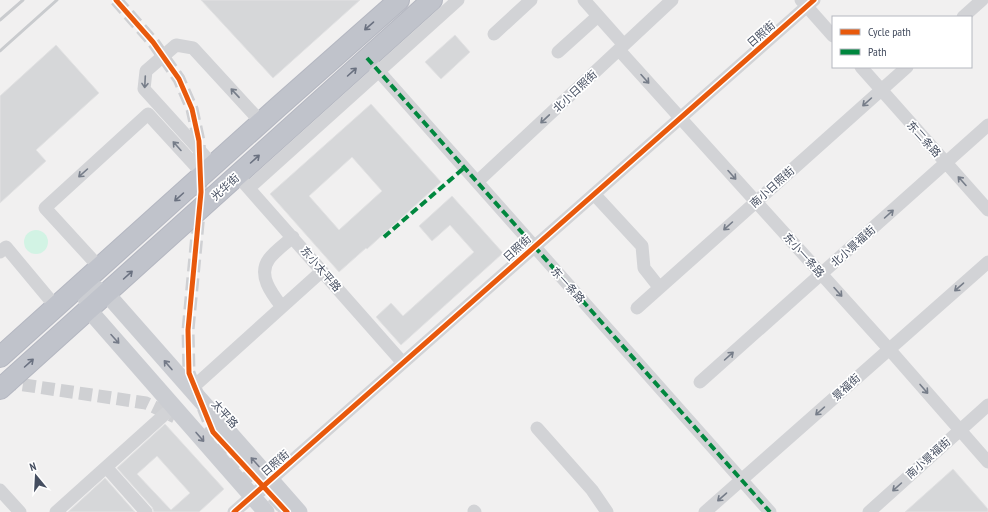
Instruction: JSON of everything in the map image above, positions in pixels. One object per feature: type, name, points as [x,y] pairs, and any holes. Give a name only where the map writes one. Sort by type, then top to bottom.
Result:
[{"type":"highway","points":[[0,357],[398,0]]},
{"type":"highway","name":"光华街","points":[[0,389],[107,294],[244,182],[373,65],[432,0]]},
{"type":"main road","name":"太平路","points":[[82,283],[107,294],[190,390],[271,479],[282,511]]},
{"type":"main road","name":"太平路","points":[[82,283],[89,310],[252,496],[282,511]]},
{"type":"street","points":[[373,65],[458,0]]},
{"type":"street","points":[[494,34],[531,0]]},
{"type":"street","name":"东小一条路","points":[[584,0],[680,118],[889,349],[988,462]]},
{"type":"street","name":"北小日照街","points":[[477,182],[672,0]]},
{"type":"street","points":[[964,16],[982,0]]},
{"type":"street","points":[[807,2],[832,35]]},
{"type":"street","name":"日照街","points":[[234,512],[680,118],[807,2]]},
{"type":"street","points":[[558,52],[598,16]]},
{"type":"street","points":[[208,170],[144,89],[146,71],[176,45],[193,48],[261,122]]},
{"type":"street","name":"东一条路","points":[[373,65],[770,512]]},
{"type":"street","name":"东二条路","points":[[861,68],[988,210]]},
{"type":"street","name":"南小日照街","points":[[637,308],[906,68]]},
{"type":"street","points":[[100,268],[45,208],[148,114],[208,170]]},
{"type":"street","name":"北小景福街","points":[[700,382],[988,125]]},
{"type":"street","name":"东小太平路","points":[[244,182],[403,363]]},
{"type":"street","points":[[594,194],[642,246],[644,268],[659,287]]},
{"type":"street","points":[[282,307],[273,296],[266,283],[265,269],[268,259],[293,237]]},
{"type":"street","points":[[0,252],[6,247],[56,306]]},
{"type":"street","name":"景福街","points":[[705,512],[988,262]]},
{"type":"street","points":[[190,390],[322,271]]},
{"type":"street","name":"南小景福街","points":[[869,512],[988,405]]},
{"type":"street","points":[[56,512],[174,406]]},
{"type":"street","points":[[537,428],[592,490],[607,512]]},
{"type":"street","points":[[106,467],[146,512]]},
{"type":"street","points":[[0,490],[20,512]]},
{"type":"green space","points":[[36,230],[41,231],[47,237],[47,247],[41,253],[36,254],[31,253],[25,247],[24,242],[25,237],[31,231]]},
{"type":"building","points":[[201,0],[360,0],[273,78]]},
{"type":"building","points":[[455,35],[470,52],[441,79],[425,62]]},
{"type":"building","points":[[56,45],[99,93],[36,150],[46,161],[0,203],[0,96]]},
{"type":"building","points":[[371,104],[441,182],[367,249],[366,248],[339,272],[270,194]],"holes":[[[352,157],[382,191],[339,230],[309,196]]]},
{"type":"building","points":[[452,196],[503,253],[401,345],[376,317],[391,303],[403,316],[474,252],[450,225],[432,241],[419,226]]},
{"type":"building","points":[[165,424],[224,489],[199,512],[154,512],[152,507],[117,468]],"holes":[[[157,456],[190,493],[171,510],[137,474]]]},
{"type":"building","points":[[953,469],[988,509],[988,512],[905,512]]},
{"type":"building","points":[[105,478],[135,512],[68,512]]},
{"type":"tunnel","points":[[116,0],[153,42],[179,79],[192,109],[199,141],[201,192],[188,330],[189,373],[213,432],[283,508]]},
{"type":"tunnel","points":[[4,382],[146,403],[175,417]]},
{"type":"railway","points":[[0,20],[23,0]]},
{"type":"railway","points":[[0,51],[57,0]]},
{"type":"marked path","points":[[367,58],[770,512]]},
{"type":"marked path","points":[[384,237],[464,168]]},
{"type":"cycle path","points":[[116,0],[153,42],[179,79],[192,109],[199,141],[201,192],[188,330],[189,373],[213,432],[287,512]]},
{"type":"cycle path","points":[[234,512],[814,0]]}]
